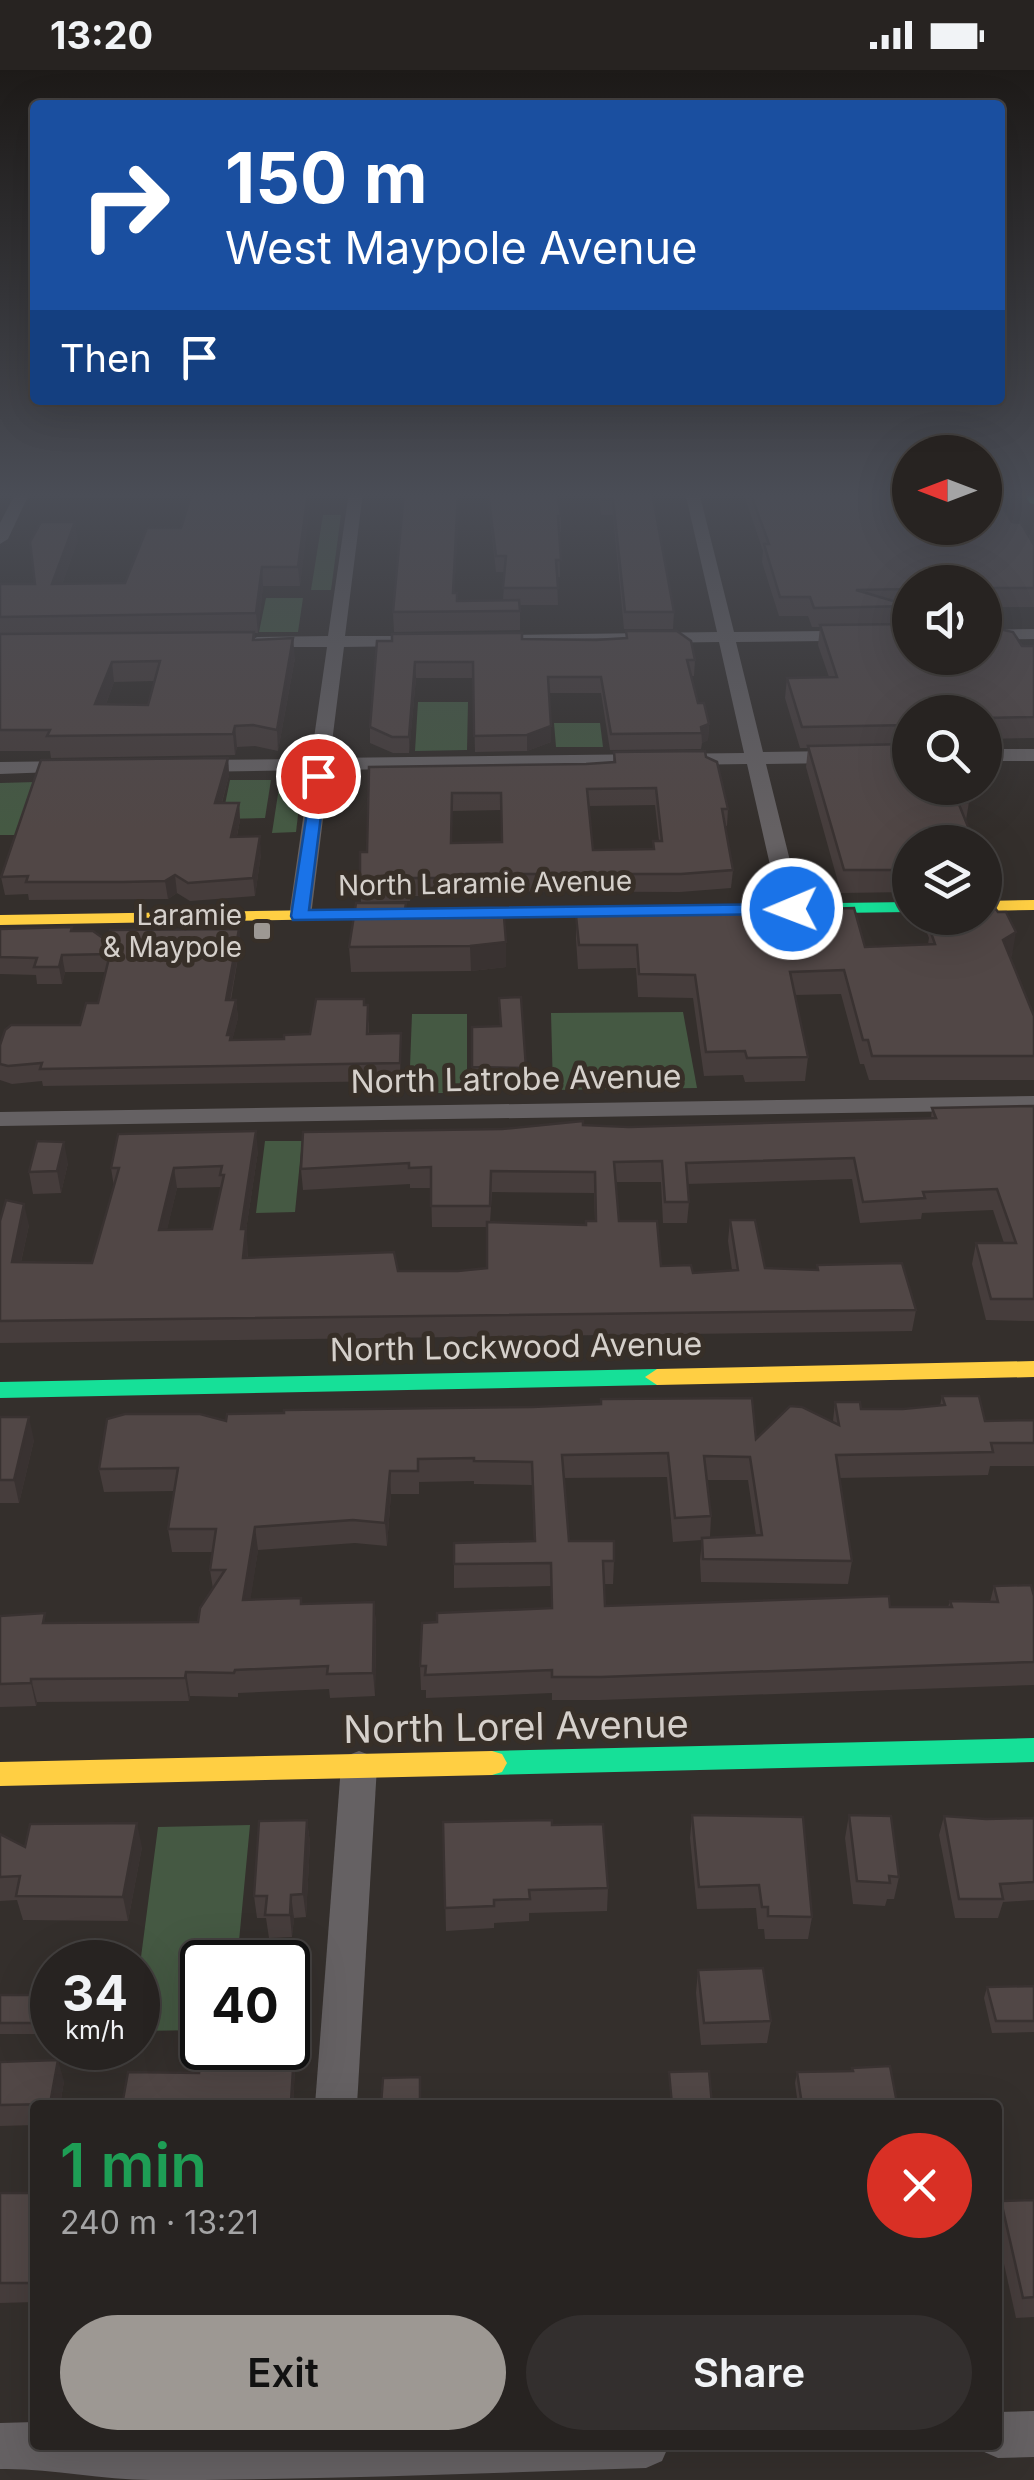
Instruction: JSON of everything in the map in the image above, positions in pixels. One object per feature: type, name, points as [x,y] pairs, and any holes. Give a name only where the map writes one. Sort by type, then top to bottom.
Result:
[{"type":"street","points":[[300,916],[341,604]]},
{"type":"street","points":[[718,604],[792,909]]},
{"type":"street","points":[[1002,635],[1034,634]]},
{"type":"street","points":[[480,640],[892,636]]},
{"type":"street","points":[[240,642],[427,640]]},
{"type":"street","points":[[1002,755],[1034,754]]},
{"type":"street","points":[[180,766],[892,756]]},
{"type":"street","points":[[0,768],[100,767]]},
{"type":"street","points":[[1034,882],[1034,890]]},
{"type":"street","points":[[1002,906],[1034,906]]},
{"type":"street","name":"North Laramie Avenue","points":[[0,920],[892,908]]},
{"type":"street","name":"North Latrobe Avenue","points":[[0,1120],[1034,1103]]},
{"type":"street","name":"North Lockwood Avenue","points":[[0,1390],[1034,1370]]},
{"type":"street","name":"North Lorel Avenue","points":[[0,1774],[1034,1750]]},
{"type":"street","points":[[336,2100],[358,1766]]},
{"type":"street","points":[[1002,2435],[1034,2434]]},
{"type":"street","points":[[0,2446],[30,2446]]},
{"type":"street","points":[[39,2450],[78,2468],[128,2459],[314,2450]]},
{"type":"green space","points":[[265,604],[302,604],[298,632],[259,632]]},
{"type":"green space","points":[[418,702],[468,702],[467,750],[415,751]]},
{"type":"green space","points":[[554,723],[600,723],[603,747],[556,747]]},
{"type":"green space","points":[[230,780],[271,780],[265,818],[222,819]]},
{"type":"green space","points":[[280,781],[302,781],[296,832],[272,833]]},
{"type":"green space","points":[[36,782],[18,835],[0,835],[0,783]]},
{"type":"green space","points":[[683,1012],[697,1088],[553,1090],[551,1013]]},
{"type":"green space","points":[[412,1014],[467,1014],[467,1093],[409,1093]]},
{"type":"green space","points":[[265,1141],[302,1141],[295,1212],[256,1213]]},
{"type":"green space","points":[[250,1825],[239,1940],[180,1940],[180,2030],[160,2031],[160,1940],[143,1940],[158,1827]]},
{"type":"building","points":[[0,604],[257,604],[256,613],[0,617]]},
{"type":"building","points":[[394,604],[519,604],[520,611],[393,612]]},
{"type":"building","points":[[624,604],[673,604],[674,612],[625,612]]},
{"type":"building","points":[[813,604],[892,604],[814,608]]},
{"type":"building","points":[[892,624],[892,675],[1002,675],[1002,630],[1013,632],[1022,646],[1034,646],[1034,717],[1002,718],[1002,695],[892,695],[892,725],[802,727],[787,678],[837,677],[820,625]]},
{"type":"building","points":[[626,631],[677,631],[691,641],[695,660],[687,660],[698,703],[704,703],[709,724],[701,727],[702,733],[611,734],[601,677],[548,677],[551,726],[527,735],[474,736],[473,662],[415,662],[409,737],[392,737],[370,727],[377,641],[392,641],[392,634],[522,633],[522,639],[596,640],[627,638]]},
{"type":"building","points":[[254,632],[253,640],[293,638],[277,730],[253,725],[235,726],[233,734],[47,736],[50,730],[0,730],[0,634]],"holes":[[[160,661],[148,705],[95,704],[112,662]]]},
{"type":"building","points":[[892,744],[892,805],[959,805],[967,825],[892,825],[892,870],[844,870],[808,746]]},
{"type":"building","points":[[705,751],[706,757],[717,762],[728,809],[722,809],[733,870],[681,874],[466,874],[458,878],[410,878],[409,883],[360,884],[360,852],[367,852],[369,767],[586,764],[615,762],[614,752]],"holes":[[[656,788],[662,841],[653,841],[654,849],[593,850],[587,789]],[[452,793],[501,793],[502,842],[451,843]]]},
{"type":"building","points":[[228,758],[215,803],[239,803],[231,837],[260,836],[253,878],[188,883],[175,875],[165,881],[123,882],[26,882],[28,876],[1,877],[41,760]]},
{"type":"building","points":[[356,903],[406,903],[404,916],[504,917],[506,942],[349,947]]},
{"type":"building","points":[[854,908],[865,947],[935,944],[932,935],[1002,935],[1002,912],[1006,912],[1016,932],[1003,940],[1034,1016],[1034,1056],[872,1056],[868,1040],[863,1040],[844,970],[790,972],[808,1057],[747,1058],[745,1051],[706,1052],[695,975],[639,974],[637,945],[579,945],[576,916]]},
{"type":"building","points":[[72,927],[71,931],[93,931],[107,941],[110,930],[239,929],[226,1000],[236,1000],[227,1035],[231,1035],[230,1040],[284,1039],[284,1035],[310,1034],[316,999],[364,999],[364,1005],[368,1005],[367,1034],[401,1033],[400,1063],[40,1069],[42,1063],[0,1064],[0,1045],[11,1025],[80,1025],[86,1003],[98,1003],[110,954],[62,955],[59,967],[34,967],[37,958],[0,957],[0,929]]},
{"type":"building","points":[[521,997],[526,1068],[472,1067],[472,1027],[501,1026],[499,998]]},
{"type":"building","points":[[1034,1106],[1034,1299],[991,1299],[976,1243],[1016,1243],[997,1189],[923,1192],[925,1198],[863,1202],[854,1158],[686,1163],[689,1202],[665,1202],[662,1161],[614,1162],[619,1221],[657,1221],[661,1266],[691,1265],[693,1273],[738,1270],[730,1220],[755,1220],[765,1268],[818,1270],[817,1265],[902,1263],[916,1310],[0,1321],[0,1221],[6,1200],[24,1204],[12,1262],[92,1263],[119,1168],[111,1168],[118,1134],[256,1131],[241,1229],[246,1229],[243,1258],[394,1252],[398,1271],[458,1271],[487,1268],[487,1222],[586,1225],[586,1221],[596,1221],[595,1172],[491,1171],[490,1206],[431,1206],[431,1167],[409,1168],[409,1163],[301,1169],[303,1132],[502,1129],[583,1121],[583,1125],[629,1127],[936,1118],[932,1108]],"holes":[[[222,1166],[220,1175],[224,1175],[212,1229],[159,1230],[174,1168]]]},
{"type":"building","points":[[37,1141],[64,1142],[57,1171],[29,1172]]},
{"type":"building","points":[[942,1396],[979,1396],[985,1421],[1034,1420],[1034,1443],[991,1443],[993,1452],[836,1455],[852,1561],[703,1559],[702,1538],[762,1535],[750,1457],[704,1456],[711,1516],[675,1518],[668,1453],[562,1455],[569,1541],[614,1541],[614,1561],[603,1561],[605,1606],[889,1596],[890,1607],[952,1607],[950,1601],[998,1602],[994,1586],[1031,1585],[1034,1662],[601,1677],[552,1677],[552,1670],[425,1675],[426,1666],[420,1666],[422,1623],[437,1622],[437,1613],[552,1608],[551,1563],[454,1564],[454,1543],[535,1541],[532,1462],[418,1459],[418,1471],[390,1471],[385,1523],[353,1520],[255,1527],[243,1600],[301,1598],[301,1604],[374,1602],[373,1673],[327,1674],[328,1666],[234,1673],[186,1672],[185,1678],[31,1679],[31,1683],[0,1684],[0,1616],[45,1613],[43,1623],[198,1622],[200,1608],[225,1570],[210,1570],[216,1529],[168,1529],[178,1468],[99,1469],[107,1419],[125,1414],[200,1414],[226,1421],[227,1414],[284,1410],[532,1407],[601,1404],[601,1399],[752,1398],[756,1439],[790,1406],[802,1407],[839,1425],[835,1402],[860,1402],[861,1409],[903,1409],[945,1405]]},
{"type":"building","points":[[0,1417],[29,1417],[14,1480],[0,1480]]},
{"type":"building","points":[[692,1815],[803,1817],[812,1917],[768,1916],[768,1907],[762,1907],[759,1885],[699,1887]]},
{"type":"building","points":[[849,1815],[891,1816],[899,1877],[889,1876],[890,1883],[857,1881]]},
{"type":"building","points":[[944,1816],[1034,1818],[1034,1882],[1000,1884],[1003,1899],[959,1899]]},
{"type":"building","points":[[307,1820],[303,1894],[291,1895],[290,1915],[265,1915],[267,1896],[254,1896],[259,1821]]},
{"type":"building","points":[[552,1820],[552,1825],[603,1824],[608,1888],[529,1890],[530,1899],[494,1900],[494,1906],[445,1908],[443,1822]]},
{"type":"building","points":[[137,1823],[123,1897],[16,1896],[20,1876],[0,1877],[0,1834],[25,1847],[30,1824]]},
{"type":"building","points":[[763,1968],[771,2021],[704,2023],[698,1970]]},
{"type":"building","points":[[1034,1986],[1034,2021],[996,2021],[987,1987]]},
{"type":"building","points":[[0,1995],[30,1995],[30,2023],[0,2023]]},
{"type":"building","points":[[30,2061],[30,2070],[56,2070],[51,2100],[0,2105],[0,2062]]},
{"type":"building","points":[[890,2066],[896,2100],[801,2100],[797,2072],[853,2071],[852,2068]]},
{"type":"building","points":[[293,2070],[291,2100],[123,2100],[128,2072]]},
{"type":"building","points":[[709,2071],[712,2100],[672,2100],[669,2072]]},
{"type":"building","points":[[420,2077],[420,2100],[381,2100],[383,2078]]},
{"type":"building","points":[[0,2193],[30,2193],[30,2283],[0,2283]]},
{"type":"building","points":[[1034,2200],[1034,2297],[1023,2298],[1002,2201]]},
{"type":"traffic: fast","points":[[389,914],[892,907]]},
{"type":"traffic: fast","points":[[0,1390],[657,1377]]},
{"type":"traffic: fast","points":[[492,1763],[1034,1750]]},
{"type":"traffic: slow","points":[[1002,906],[1034,905]]},
{"type":"traffic: slow","points":[[0,920],[389,914]]},
{"type":"traffic: slow","points":[[657,1377],[1034,1369]]},
{"type":"traffic: slow","points":[[0,1774],[492,1763]]},
{"type":"place","name":"Laramie & Maypole","points":[[262,931]]},
{"type":"route","points":[[318,776],[300,916],[792,909]]}]
